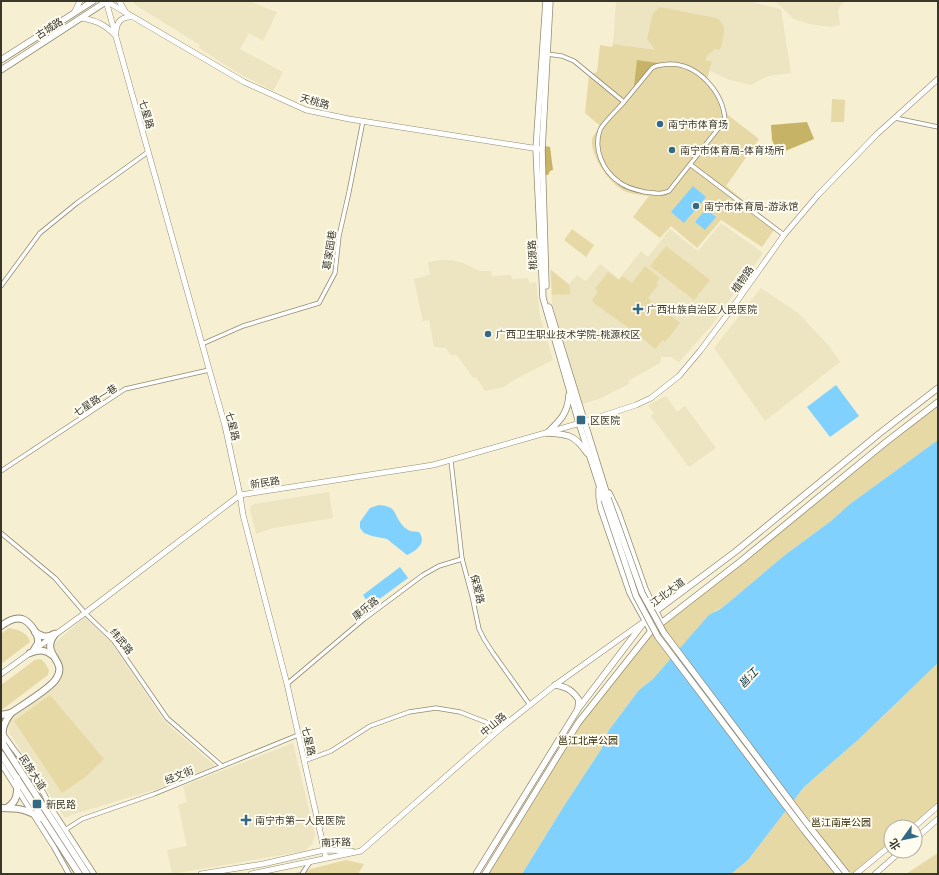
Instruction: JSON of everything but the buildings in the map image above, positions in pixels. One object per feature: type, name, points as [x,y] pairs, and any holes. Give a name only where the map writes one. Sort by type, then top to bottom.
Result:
[{"type":"highway","points":[[1,626],[15,619],[22,619],[31,626],[38,641],[32,652]]},
{"type":"highway","points":[[35,632],[46,637],[55,634]]},
{"type":"highway","points":[[2,743],[4,724],[11,713],[56,679],[59,664],[51,651],[50,643],[55,634]]},
{"type":"highway","points":[[32,652],[41,650],[54,656]]},
{"type":"highway","points":[[1,715],[11,713]]},
{"type":"highway","name":"民族大道","points":[[2,743],[87,874]]},
{"type":"highway","name":"民族大道","points":[[1,754],[79,874]]},
{"type":"highway","points":[[8,807],[15,800],[17,778]]},
{"type":"highway","points":[[1,808],[19,808],[43,819]]},
{"type":"main road","points":[[74,13],[80,1]]},
{"type":"main road","name":"古城路","points":[[1,60],[93,1]]},
{"type":"main road","name":"古城路","points":[[1,70],[106,1]]},
{"type":"main road","name":"天桃路","points":[[106,1],[244,82],[306,110],[363,121],[539,149]]},
{"type":"main road","name":"七星路","points":[[106,1],[225,426],[243,515],[287,684],[326,858]]},
{"type":"main road","points":[[119,1],[126,14]]},
{"type":"main road","name":"桃源路","points":[[546,1],[539,149],[543,298],[570,390],[582,422],[590,458],[601,484]]},
{"type":"main road","name":"桃源路","points":[[550,1],[539,149],[547,298],[582,422],[606,499]]},
{"type":"main road","points":[[116,36],[116,27],[118,22],[124,17],[132,17]]},
{"type":"main road","points":[[82,18],[97,21],[107,27],[116,36]]},
{"type":"main road","name":"植物路","points":[[582,422],[636,405],[651,398],[679,376],[730,312],[784,235],[818,195],[859,152],[938,79]]},
{"type":"main road","name":"江北大道","points":[[476,874],[578,709],[645,621],[656,611],[735,552],[880,433],[938,388]]},
{"type":"main road","points":[[547,433],[560,421],[565,413],[569,405],[570,390]]},
{"type":"main road","name":"江北大道","points":[[485,874],[578,723],[651,631],[938,402]]},
{"type":"main road","name":"新民路","points":[[1,674],[85,613],[240,495],[434,465],[582,422]]},
{"type":"main road","points":[[547,433],[570,435],[577,440],[590,458]]},
{"type":"main road","points":[[601,484],[611,496],[618,512],[646,589],[661,622]]},
{"type":"main road","points":[[601,484],[599,497],[601,510],[630,593],[651,631]]},
{"type":"main road","points":[[606,499],[636,596],[658,636],[838,873]]},
{"type":"main road","points":[[606,499],[642,593],[664,633],[809,826],[847,874]]},
{"type":"main road","name":"中山路","points":[[361,851],[501,728],[556,685],[645,621]]},
{"type":"main road","points":[[556,685],[565,686],[572,690],[579,700],[578,709]]},
{"type":"main road","points":[[923,819],[938,806]]},
{"type":"main road","points":[[923,832],[938,819]]},
{"type":"main road","name":"南环路","points":[[201,874],[263,864],[324,850],[361,851]]},
{"type":"main road","name":"南环路","points":[[250,874],[361,851]]},
{"type":"main road","points":[[856,874],[883,852]]},
{"type":"main road","points":[[875,874],[892,859]]},
{"type":"main road","points":[[881,874],[886,865]]},
{"type":"street","points":[[547,54],[562,56],[574,61],[624,102]]},
{"type":"street","points":[[674,64],[687,67],[701,75],[712,87],[724,113],[725,120],[691,165],[669,190],[664,193],[645,192],[620,183],[609,174],[602,163],[598,150],[598,139],[601,129],[624,102],[652,68],[656,65],[674,64]]},
{"type":"street","points":[[895,118],[938,128]]},
{"type":"street","name":"葛家园巷","points":[[202,344],[243,326],[319,303],[335,273],[339,236],[363,121]]},
{"type":"street","points":[[1,286],[40,233],[77,203],[148,152]]},
{"type":"street","points":[[691,165],[784,235]]},
{"type":"street","name":"七星路一巷","points":[[1,471],[125,389],[209,370]]},
{"type":"street","name":"保爱路","points":[[451,461],[462,559],[482,634],[493,653],[530,705]]},
{"type":"street","name":"纬武路","points":[[1,533],[55,578],[85,613],[114,641],[167,718],[222,766]]},
{"type":"street","name":"康乐路","points":[[287,684],[364,619],[423,575],[439,566],[462,559]]},
{"type":"street","points":[[304,761],[331,751],[370,726],[408,712],[436,708],[460,712],[501,728]]},
{"type":"street","points":[[2,732],[40,787],[65,830],[94,874]]},
{"type":"street","name":"经文街","points":[[65,830],[82,819],[154,794],[298,735]]},
{"type":"street","points":[[1,764],[54,847],[69,874]]},
{"type":"street","points":[[302,874],[310,862]]},
{"type":"shaded area","points":[[132,1],[249,1],[277,12],[263,41],[249,33],[240,49],[283,72],[273,91],[238,73],[199,48],[200,45],[137,6]]},
{"type":"shaded area","points":[[616,1],[747,1],[781,9],[791,73],[768,76],[751,85],[730,80],[710,71],[712,62],[613,44]]},
{"type":"shaded area","points":[[775,1],[845,1],[840,6],[838,11],[840,25],[832,27],[810,24],[794,19]]},
{"type":"shaded area","points":[[637,60],[658,63],[652,66],[634,86]]},
{"type":"shaded area","points":[[807,122],[814,139],[778,154],[772,140],[771,125]]},
{"type":"shaded area","points":[[545,146],[550,147],[553,170],[550,171],[548,175],[545,175]]},
{"type":"shaded area","name":"广西壮族自治区人民医院","points":[[721,223],[763,253],[711,326],[679,362],[671,357],[661,357],[660,363],[628,381],[629,384],[599,399],[582,404],[552,303],[550,269],[569,284],[577,275],[586,281],[600,264],[619,279],[641,251],[648,257],[670,229],[698,251]]},
{"type":"shaded area","name":"广西卫生职业技术学院-桃源校区","points":[[452,260],[463,263],[480,271],[491,271],[492,276],[511,275],[512,279],[528,278],[529,283],[536,282],[540,316],[553,360],[514,380],[504,387],[485,391],[476,377],[473,378],[456,354],[452,356],[446,348],[434,347],[429,320],[423,321],[414,279],[430,275],[428,262]]},
{"type":"shaded area","points":[[761,288],[798,313],[829,346],[840,362],[765,421],[714,348]]},
{"type":"shaded area","points":[[666,396],[677,412],[685,406],[716,448],[689,467],[651,416],[654,413],[648,405]]},
{"type":"shaded area","points":[[329,492],[333,518],[273,528],[256,534],[250,510],[251,506],[254,504]]},
{"type":"shaded area","points":[[85,617],[112,644],[165,722],[215,766],[154,790],[65,818],[10,734],[8,725],[11,717],[56,685],[62,675],[62,663],[54,650],[54,646],[56,642]]},
{"type":"shaded area","name":"南宁市第一人民医院","points":[[293,743],[315,835],[312,844],[305,851],[172,874],[167,850],[187,846],[178,805],[187,802],[183,786]]},
{"type":"green space","name":"南宁市体育局-体育场所","points":[[660,7],[716,18],[723,24],[724,32],[720,50],[715,49],[707,56],[705,60],[712,62],[707,79],[716,91],[728,115],[759,139],[726,186],[776,227],[762,247],[721,220],[697,248],[671,226],[660,238],[633,217],[649,196],[630,193],[618,187],[607,176],[597,161],[592,146],[592,139],[600,126],[585,113],[589,75],[597,72],[600,45],[612,47],[613,44],[655,50],[647,39],[653,13]]},
{"type":"green space","points":[[832,99],[845,100],[844,122],[831,122]]},
{"type":"green space","points":[[572,229],[594,245],[586,257],[564,240]]},
{"type":"green space","points":[[666,246],[710,280],[694,300],[650,266]]},
{"type":"green space","points":[[645,266],[660,278],[656,283],[658,285],[648,298],[680,323],[665,342],[663,340],[655,349],[592,300],[598,292],[595,289],[608,272],[619,280],[622,276],[632,283]]},
{"type":"green space","points":[[551,270],[569,285],[571,294],[552,295]]},
{"type":"green space","name":"邕江北岸公园","points":[[938,402],[938,440],[850,504],[831,521],[785,555],[722,608],[716,610],[653,679],[639,690],[609,730],[602,748],[522,874],[485,874],[578,723],[651,631]]},
{"type":"green space","points":[[9,628],[22,632],[27,636],[30,642],[1,664],[1,634]]},
{"type":"green space","points":[[41,659],[49,670],[48,675],[1,709],[1,685],[35,660]]},
{"type":"green space","name":"邕江南岸公园","points":[[938,663],[938,806],[923,819],[883,819],[883,852],[856,874],[731,874],[748,860],[804,787],[859,739]]},
{"type":"green space","points":[[50,695],[104,759],[84,778],[62,793],[14,721]]},
{"type":"green space","points":[[938,853],[938,874],[906,874]]},
{"type":"green space","points":[[346,860],[364,864],[358,874],[291,874]]},
{"type":"water","points":[[693,186],[706,197],[684,223],[671,212]]},
{"type":"water","points":[[706,209],[716,217],[705,230],[695,222]]},
{"type":"water","points":[[836,385],[859,416],[830,437],[807,407]]},
{"type":"water","name":"邕江","points":[[938,440],[938,663],[859,739],[804,787],[748,860],[731,874],[522,874],[602,748],[609,730],[639,690],[653,679],[709,615],[722,608],[785,555],[831,521],[850,504]]},
{"type":"water","points":[[379,505],[391,508],[402,525],[407,529],[410,531],[419,532],[422,540],[420,546],[407,555],[387,539],[364,533],[360,528],[360,522],[370,508]]},
{"type":"water","points":[[400,567],[408,578],[370,606],[363,595]]},
{"type":"place","name":"南宁市体育场","points":[[660,124]]},
{"type":"place","name":"南宁市体育局-体育场所","points":[[672,150]]},
{"type":"place","name":"南宁市体育局-游泳馆","points":[[696,206]]},
{"type":"place","name":"广西壮族自治区人民医院","points":[[638,309]]},
{"type":"place","name":"广西卫生职业技术学院-桃源校区","points":[[488,334]]},
{"type":"place","name":"区医院","points":[[581,420]]},
{"type":"place","name":"新民路","points":[[37,804]]},
{"type":"place","name":"南宁市第一人民医院","points":[[246,820]]}]
